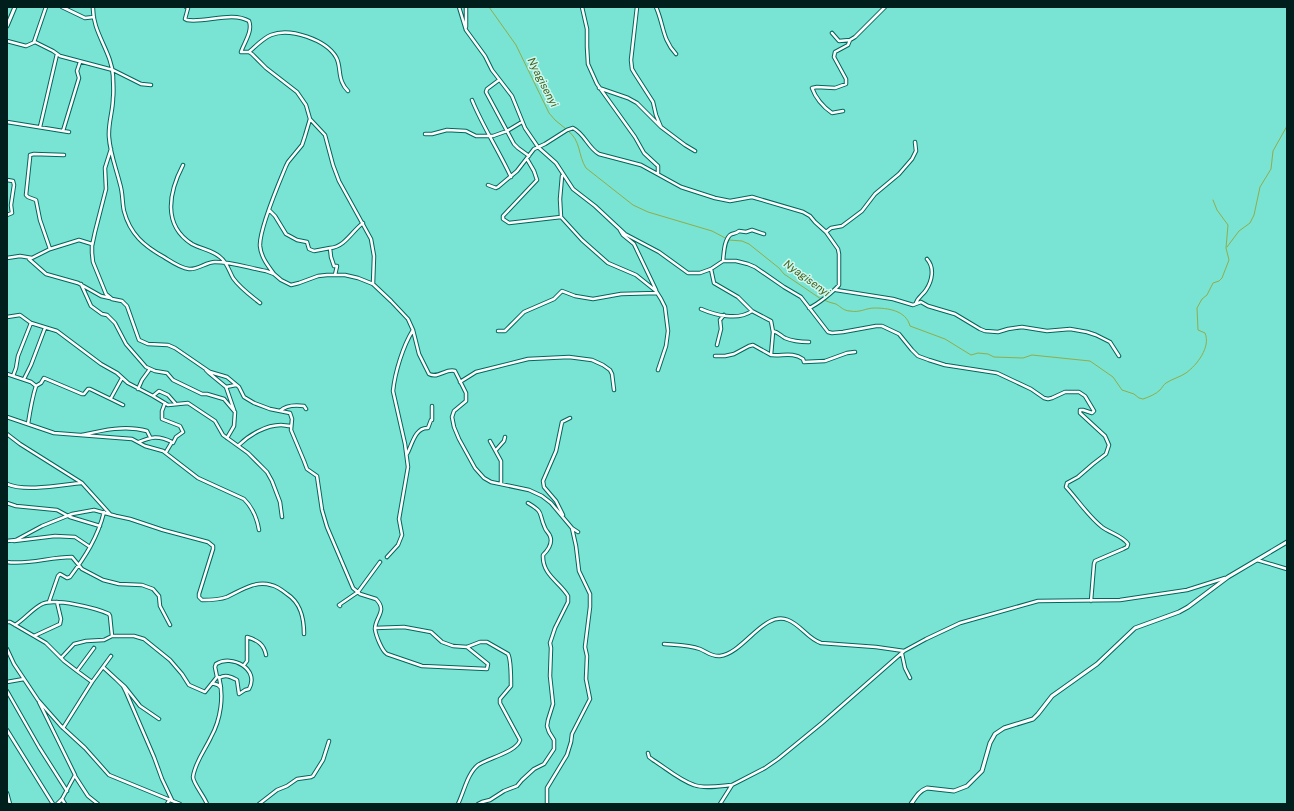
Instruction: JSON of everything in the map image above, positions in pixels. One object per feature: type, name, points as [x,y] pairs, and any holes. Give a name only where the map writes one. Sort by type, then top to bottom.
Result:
[{"type":"main road","points":[[7,26],[15,7]]},
{"type":"main road","points":[[911,804],[919,793],[927,788],[954,791],[967,786],[982,770],[990,743],[995,734],[1004,728],[1033,718],[1052,696],[1097,664],[1135,628],[1184,610],[1228,577],[1287,542]]},
{"type":"street","points":[[7,41],[26,46],[34,42],[46,7]]},
{"type":"street","points":[[62,7],[85,18],[94,17]]},
{"type":"street","points":[[93,7],[94,17],[113,70],[113,99],[110,111],[109,130],[111,149],[121,188],[126,216],[132,230],[141,242],[150,249],[177,265],[188,269],[194,269],[208,262],[226,263],[274,274]]},
{"type":"street","points":[[188,7],[185,16],[185,19],[187,20],[214,20],[232,17],[249,21],[250,24],[248,34],[241,52],[249,52],[266,38],[280,32],[302,35],[323,44],[337,58],[342,84],[348,91]]},
{"type":"street","points":[[459,7],[466,30],[485,56],[492,70],[512,96],[522,122],[538,147],[556,164],[573,190],[595,206],[632,238],[659,252],[688,273],[697,274],[711,269],[723,261],[736,261],[748,264],[801,297],[824,328],[832,333],[882,326],[899,334],[915,353],[929,360],[945,365],[997,373],[1048,399],[1068,392],[1079,392],[1085,396],[1094,411],[1092,413],[1080,410],[1080,413],[1106,437],[1109,445],[1108,451],[1081,475],[1068,482],[1066,487],[1078,499],[1092,518],[1106,530],[1124,540],[1128,544],[1127,547],[1094,562],[1091,601]]},
{"type":"street","points":[[466,7],[466,30]]},
{"type":"street","points":[[582,7],[588,29],[587,47],[589,67],[599,88],[635,137],[644,153],[658,166],[658,174]]},
{"type":"street","points":[[637,7],[631,60],[632,69],[653,102],[661,127]]},
{"type":"street","points":[[656,7],[668,44],[676,54]]},
{"type":"street","points":[[843,111],[832,112],[827,109],[822,105],[812,88],[835,88],[846,84],[846,79],[834,58],[835,52],[848,45],[850,40],[885,7]]},
{"type":"street","points":[[832,33],[839,41],[850,40]]},
{"type":"street","points":[[34,42],[54,51],[57,54],[80,62],[113,70],[141,84],[151,86]]},
{"type":"street","points":[[249,52],[266,68],[297,92],[306,105],[310,119],[325,135],[339,181],[363,223],[373,245],[373,284]]},
{"type":"street","points":[[40,127],[57,54]]},
{"type":"street","points":[[63,131],[79,78],[77,71],[80,62]]},
{"type":"street","points":[[499,80],[486,91],[507,131],[518,148],[528,157],[537,180],[503,216],[503,220],[509,223],[561,217]]},
{"type":"street","points":[[599,88],[628,98],[637,103],[661,127],[695,151]]},
{"type":"street","points":[[472,100],[511,177]]},
{"type":"street","points":[[310,119],[302,145],[288,162],[269,210],[260,245],[263,258],[274,274],[281,280],[291,285],[318,276],[336,275],[358,278],[373,284],[408,319],[413,330],[419,354],[429,374],[435,376],[454,370],[466,393],[466,401],[454,411],[452,418],[454,428],[475,468],[484,478],[491,482],[529,490],[542,496],[551,503],[572,528],[578,532]]},
{"type":"street","points":[[7,122],[69,132]]},
{"type":"street","points":[[425,134],[432,134],[447,130],[466,131],[476,136],[490,136],[507,131],[522,122]]},
{"type":"street","points":[[488,186],[496,188],[511,177],[534,149],[573,128],[579,132],[596,153],[641,165],[681,187],[722,200],[733,201],[752,197],[799,211],[810,216],[826,232],[839,254],[839,285],[836,290],[810,308]]},
{"type":"street","points":[[826,232],[831,228],[842,226],[862,211],[875,194],[899,174],[912,159],[916,151],[915,142]]},
{"type":"street","points":[[111,149],[105,168],[106,189],[92,244],[93,262],[106,294],[112,299]]},
{"type":"street","points":[[50,249],[40,220],[36,200],[26,195],[30,157],[32,154],[64,155]]},
{"type":"street","points":[[183,164],[171,198],[170,209],[176,227],[180,234],[194,245],[216,254],[226,263],[238,284],[260,303]]},
{"type":"street","points":[[562,175],[560,199],[561,217],[582,240],[608,263],[614,267],[636,275],[657,292]]},
{"type":"street","points":[[7,180],[13,181],[14,185],[11,205],[12,213],[7,214]]},
{"type":"street","points":[[269,210],[275,216],[286,234],[300,241],[307,242],[309,249],[314,251],[338,246],[363,223]]},
{"type":"street","points":[[619,228],[623,235],[634,244],[665,307],[668,331],[666,346],[658,370]]},
{"type":"street","points":[[723,261],[726,240],[730,235],[739,231],[746,232],[752,230],[764,234]]},
{"type":"street","points":[[7,258],[20,256],[29,258],[35,257],[50,249],[79,240],[92,244]]},
{"type":"street","points":[[330,248],[333,264],[334,266],[337,266],[336,275]]},
{"type":"street","points":[[29,258],[46,274],[81,284],[101,296],[119,300],[127,306],[139,340],[148,344],[168,345],[175,348],[210,372],[223,375],[239,388],[244,397],[254,403],[290,414],[292,419],[290,426],[307,469],[317,476],[322,510],[327,527],[353,588],[358,592],[376,599],[379,603],[381,613],[375,628],[383,651],[387,654],[422,666],[487,669],[488,664],[466,647]]},
{"type":"street","points":[[916,303],[927,288],[932,273],[931,266],[927,259]]},
{"type":"street","points":[[711,269],[714,283],[738,297],[752,311],[772,323],[773,349],[771,355]]},
{"type":"street","points":[[81,284],[91,306],[112,319],[121,332],[126,344],[146,367],[166,373],[173,380],[202,394],[224,399],[235,412]]},
{"type":"street","points":[[498,330],[505,331],[524,312],[554,298],[563,290],[575,296],[593,299],[621,294],[657,292]]},
{"type":"street","points":[[836,290],[893,299],[913,305],[921,302],[928,306],[955,314],[985,331],[998,332],[1008,328],[1022,327],[1047,331],[1070,329],[1087,332],[1110,342],[1119,356]]},
{"type":"street","points":[[701,309],[724,315],[743,315],[752,311]]},
{"type":"street","points":[[7,317],[20,315],[31,324],[45,328],[52,328],[64,335],[101,364],[117,373],[128,383],[138,389],[165,404],[170,405],[185,402],[192,405],[215,421],[223,435],[239,445],[267,472],[280,502],[282,516]]},
{"type":"street","points":[[717,345],[722,329],[720,320],[724,315]]},
{"type":"street","points":[[13,376],[18,356],[31,324]]},
{"type":"street","points":[[24,380],[45,328]]},
{"type":"street","points":[[387,557],[398,546],[402,534],[399,519],[408,467],[392,391],[403,347],[413,330]]},
{"type":"street","points":[[773,331],[800,343],[809,342]]},
{"type":"street","points":[[715,356],[734,354],[753,345],[771,355],[788,354],[798,356],[803,358],[804,362],[825,361],[855,352]]},
{"type":"street","points":[[460,382],[476,372],[528,359],[569,357],[592,360],[610,370],[614,390]]},
{"type":"street","points":[[138,389],[150,369]]},
{"type":"street","points":[[206,369],[226,387],[235,412],[234,426],[227,438]]},
{"type":"street","points":[[7,374],[36,386]]},
{"type":"street","points":[[28,424],[30,407],[36,386],[41,383],[44,378],[82,394],[90,389],[123,405]]},
{"type":"street","points":[[111,398],[122,378]]},
{"type":"street","points":[[226,387],[236,385]]},
{"type":"street","points":[[153,396],[159,391],[168,395],[175,403]]},
{"type":"street","points":[[165,404],[162,411],[162,419],[180,426],[183,432],[176,437],[166,452]]},
{"type":"street","points":[[280,411],[284,408],[294,406],[304,406],[306,409]]},
{"type":"street","points":[[406,454],[419,430],[428,428],[430,420],[432,420],[432,406]]},
{"type":"street","points":[[7,417],[54,433],[124,438],[138,442],[145,446],[158,448],[166,452],[198,478],[244,499],[249,504],[255,515],[259,530]]},
{"type":"street","points":[[564,518],[556,501],[544,487],[543,481],[556,451],[562,422],[570,418]]},
{"type":"street","points":[[239,445],[249,436],[264,429],[280,425],[290,426]]},
{"type":"street","points":[[80,436],[103,430],[138,429],[146,431],[150,437]]},
{"type":"street","points":[[7,434],[20,444],[82,483],[111,515]]},
{"type":"street","points":[[138,442],[150,437],[162,438],[172,442]]},
{"type":"street","points":[[496,450],[504,441],[505,437]]},
{"type":"street","points":[[490,441],[501,461],[501,484]]},
{"type":"street","points":[[7,484],[19,488],[82,483]]},
{"type":"street","points":[[7,503],[16,506],[57,510],[68,516],[100,526]]},
{"type":"street","points":[[478,804],[490,800],[504,791],[517,786],[534,769],[544,764],[555,746],[554,740],[547,726],[553,704],[550,676],[550,644],[554,628],[568,602],[568,596],[551,577],[544,565],[543,556],[549,547],[551,541],[550,536],[545,529],[540,512],[528,503]]},
{"type":"street","points":[[12,541],[42,526],[68,516],[92,510],[130,519],[212,544],[213,548],[198,594],[202,600],[226,598],[251,586],[269,584],[277,587],[295,600],[304,622],[304,634]]},
{"type":"street","points":[[49,602],[58,575],[60,574],[68,578],[79,565],[100,526],[104,512]]},
{"type":"street","points":[[546,804],[548,788],[566,755],[571,742],[572,734],[590,699],[586,679],[587,656],[585,648],[590,594],[577,566],[576,546],[572,528]]},
{"type":"street","points":[[7,541],[55,536],[75,537],[90,547]]},
{"type":"street","points":[[7,562],[25,563],[41,559],[72,557],[82,569],[103,580],[119,584],[142,585],[153,589],[159,596],[160,606],[170,625]]},
{"type":"street","points":[[1257,560],[1287,569]]},
{"type":"street","points":[[340,606],[339,605],[358,592],[380,562]]},
{"type":"street","points":[[648,753],[649,757],[653,760],[683,780],[694,785],[732,785],[765,768],[778,759],[822,723],[903,652],[926,639],[967,620],[1019,605],[1045,600],[1120,600],[1197,588],[1228,577]]},
{"type":"street","points":[[15,625],[37,608],[49,602],[57,602],[109,614],[112,636]]},
{"type":"street","points":[[34,636],[60,624],[61,619],[57,602]]},
{"type":"street","points":[[664,644],[680,645],[700,650],[707,654],[720,656],[728,653],[745,641],[768,622],[777,619],[788,620],[814,640],[821,643],[876,647],[903,652]]},
{"type":"street","points":[[7,622],[46,643],[77,671],[92,682]]},
{"type":"street","points":[[375,628],[412,628],[431,632],[436,638],[447,644],[466,647],[480,642],[486,642],[508,654],[510,658],[511,686],[500,699],[500,704],[520,740],[516,746],[478,765],[474,770],[458,804]]},
{"type":"street","points":[[62,658],[74,644],[86,641],[104,640],[112,636],[134,636],[144,639],[170,660],[189,685],[204,692],[218,677],[228,676],[237,680],[239,694],[249,689],[252,684],[252,679],[247,667],[228,661],[219,662],[215,667],[218,677],[221,688],[221,707],[216,728],[199,759],[193,777],[194,782],[204,796],[207,804]]},
{"type":"street","points":[[244,665],[247,661],[247,637],[261,643],[265,649],[266,655]]},
{"type":"street","points":[[77,671],[94,648]]},
{"type":"street","points":[[7,649],[14,664],[38,700],[75,775],[85,792],[98,804]]},
{"type":"street","points":[[903,652],[905,668],[910,678]]},
{"type":"street","points":[[63,728],[92,682],[111,656]]},
{"type":"street","points":[[103,667],[125,687],[140,706],[159,719]]},
{"type":"street","points":[[7,682],[24,678]]},
{"type":"street","points":[[116,679],[123,686],[126,692],[171,800]]},
{"type":"street","points":[[212,683],[221,688]]},
{"type":"street","points":[[7,691],[67,791]]},
{"type":"street","points":[[38,700],[109,775],[180,804]]},
{"type":"street","points":[[7,730],[52,804]]},
{"type":"street","points":[[259,804],[278,790],[297,779],[313,776],[323,760],[329,741]]},
{"type":"street","points":[[57,804],[67,791],[75,775]]},
{"type":"street","points":[[720,804],[732,785]]},
{"type":"street","points":[[7,794],[10,804]]},
{"type":"street","points":[[62,799],[65,804]]},
{"type":"street","points":[[167,804],[171,800]]},
{"type":"waterway","name":"Nyagisenyi","points":[[489,7],[516,45],[549,113],[566,129]]},
{"type":"waterway","points":[[1227,247],[1239,231],[1250,223],[1254,215],[1260,187],[1271,169],[1273,151],[1287,126]]},
{"type":"waterway","name":"Nyagisenyi","points":[[568,131],[577,143],[586,168],[633,205],[648,212],[712,231],[729,240],[742,241],[749,244],[779,268],[784,274],[821,299]]},
{"type":"waterway","name":"Nyagisenyi","points":[[824,300],[836,304],[848,311],[874,308],[890,309],[905,316],[910,326],[945,339],[971,355],[978,353],[988,354],[994,357],[1023,358],[1032,355],[1090,361],[1113,377],[1122,390],[1143,399],[1156,393],[1168,382],[1186,373],[1198,361],[1205,350],[1206,338],[1205,333],[1198,330],[1197,308],[1202,299],[1207,295],[1213,283],[1222,278],[1229,260],[1226,248],[1228,225],[1217,210],[1213,200]]}]
